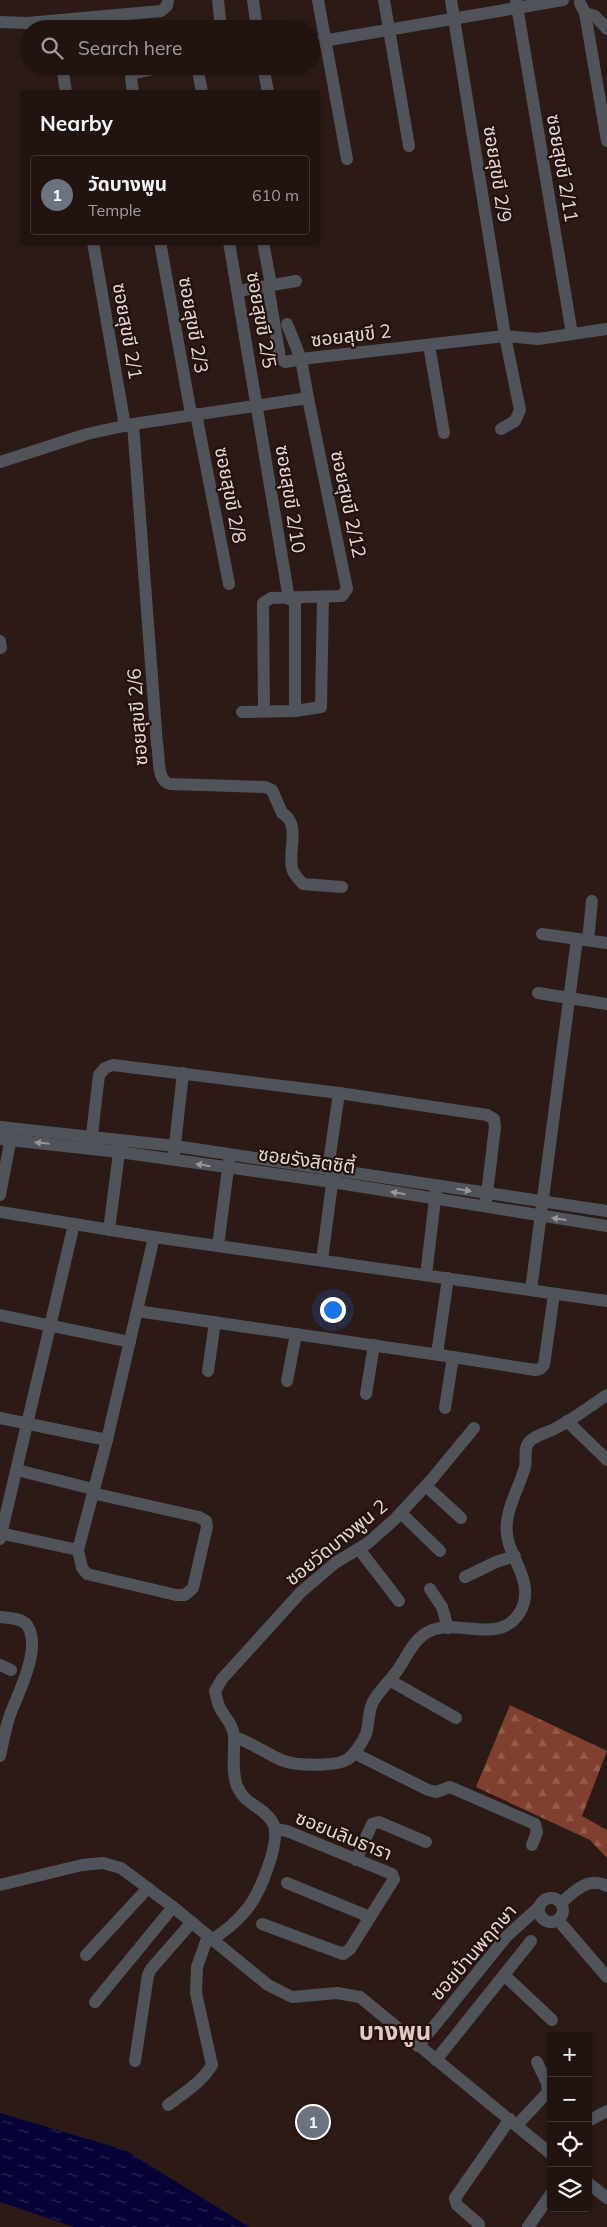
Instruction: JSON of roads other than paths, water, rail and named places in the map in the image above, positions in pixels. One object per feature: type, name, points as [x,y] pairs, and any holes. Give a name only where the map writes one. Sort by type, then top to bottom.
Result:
[{"type":"street","points":[[94,20],[160,11],[167,6],[168,0]]},
{"type":"street","points":[[218,0],[220,20]]},
{"type":"street","points":[[253,0],[256,20]]},
{"type":"street","points":[[318,0],[346,159]]},
{"type":"street","points":[[384,0],[409,146]]},
{"type":"street","name":"ซอยสุขขี 2/9","points":[[450,0],[505,336],[520,410],[515,421],[501,429]]},
{"type":"street","points":[[320,42],[454,18],[517,4],[563,0]]},
{"type":"street","name":"ซอยสุขขี 2/11","points":[[517,4],[572,334]]},
{"type":"street","points":[[580,4],[607,29]]},
{"type":"street","points":[[580,4],[607,141]]},
{"type":"street","points":[[0,22],[20,23]]},
{"type":"street","points":[[63,75],[66,90]]},
{"type":"street","points":[[133,90],[131,78],[134,75]]},
{"type":"street","points":[[199,75],[202,90]]},
{"type":"street","points":[[265,75],[268,90]]},
{"type":"street","name":"ซอยสุขขี 2/1","points":[[94,245],[129,425]]},
{"type":"street","name":"ซอยสุขขี 2/3","points":[[161,245],[194,414]]},
{"type":"street","name":"ซอยสุขขี 2/5","points":[[230,245],[257,404]]},
{"type":"street","points":[[263,245],[280,358],[285,362],[301,360],[288,324]]},
{"type":"street","points":[[238,291],[296,281]]},
{"type":"street","name":"ซอยสุขขี 2","points":[[308,398],[301,360],[505,336],[538,340],[607,328]]},
{"type":"street","points":[[429,345],[444,433]]},
{"type":"street","points":[[0,462],[87,434],[129,425],[257,404],[308,398]]},
{"type":"street","name":"ซอยสุขขี 2/12","points":[[308,398],[347,589],[342,596],[323,597]]},
{"type":"street","name":"ซอยสุขขี 2/10","points":[[257,404],[292,598],[295,711]]},
{"type":"street","name":"ซอยสุขขี 2/8","points":[[194,414],[229,584]]},
{"type":"street","name":"ซอยสุขขี 2/6","points":[[129,425],[157,744],[162,779],[166,784],[265,787],[272,790],[282,813],[292,822],[292,867],[298,879],[303,884],[342,887]]},
{"type":"street","points":[[242,712],[295,711],[321,707],[323,597],[271,598],[263,603],[264,711]]},
{"type":"street","points":[[531,1290],[569,998],[592,902]]},
{"type":"street","points":[[542,934],[607,943]]},
{"type":"street","points":[[538,993],[607,1004]]},
{"type":"street","points":[[91,1142],[99,1075],[105,1068],[113,1066],[339,1093],[487,1115],[494,1120],[496,1126],[486,1207]]},
{"type":"street","points":[[173,1160],[183,1073]]},
{"type":"street","points":[[322,1260],[339,1093]]},
{"type":"street","points":[[0,1196],[6,1133]]},
{"type":"street","name":"ซอยรังสิตซิตี้","points":[[6,1133],[120,1146],[173,1160],[228,1168],[331,1174],[437,1185],[607,1211]]},
{"type":"street","points":[[109,1230],[120,1146]]},
{"type":"street","name":"ซอยรังสิตซิตี้","points":[[120,1146],[176,1146],[230,1154],[331,1174],[436,1198],[607,1226]]},
{"type":"street","points":[[218,1246],[230,1154]]},
{"type":"street","points":[[426,1275],[437,1185]]},
{"type":"street","points":[[0,1212],[154,1237],[607,1301]]},
{"type":"street","points":[[74,1224],[52,1326],[0,1535],[78,1550]]},
{"type":"street","points":[[16,1470],[92,1491],[199,1517],[206,1521],[207,1527],[192,1588],[185,1595],[176,1595],[87,1574],[82,1568],[78,1550],[92,1491],[107,1440],[154,1237]]},
{"type":"street","points":[[437,1354],[448,1278]]},
{"type":"street","points":[[137,1311],[453,1356],[535,1370],[540,1369],[544,1365],[554,1294]]},
{"type":"street","points":[[0,1316],[130,1342]]},
{"type":"street","points":[[208,1371],[215,1322]]},
{"type":"street","points":[[287,1381],[296,1334]]},
{"type":"street","points":[[366,1394],[374,1345]]},
{"type":"street","points":[[445,1408],[453,1356]]},
{"type":"street","points":[[234,1737],[248,1741],[282,1760],[300,1764],[332,1763],[348,1759],[366,1734],[372,1703],[391,1681],[419,1639],[430,1631],[448,1625],[494,1630],[513,1622],[522,1610],[524,1578],[508,1543],[509,1515],[510,1507],[525,1466],[526,1450],[529,1442],[607,1396]]},
{"type":"street","points":[[0,1418],[107,1440]]},
{"type":"street","points":[[567,1421],[607,1460]]},
{"type":"street","name":"ซอยวัดบางพูน 2","points":[[275,1830],[273,1823],[262,1810],[243,1798],[236,1783],[233,1753],[234,1737],[229,1720],[219,1707],[215,1691],[222,1678],[301,1592],[335,1563],[359,1549],[401,1513],[474,1428]]},
{"type":"street","points":[[426,1486],[462,1518]]},
{"type":"street","points":[[401,1513],[440,1550]]},
{"type":"street","points":[[359,1549],[399,1601]]},
{"type":"street","points":[[466,1577],[496,1562],[513,1557]]},
{"type":"street","points":[[430,1589],[442,1607],[448,1625]]},
{"type":"street","points":[[0,1756],[8,1720],[29,1665],[31,1649],[27,1625],[22,1621],[1,1617]]},
{"type":"street","points":[[391,1681],[456,1718]]},
{"type":"street","points":[[354,1753],[428,1790],[436,1792],[450,1787],[535,1824],[538,1832],[532,1845]]},
{"type":"street","points":[[356,1860],[372,1824],[379,1822],[426,1842]]},
{"type":"street","points":[[168,2105],[196,2084],[212,2065],[196,1993],[197,1968],[210,1937],[234,1924],[249,1907],[272,1859],[275,1830]]},
{"type":"street","name":"ซอยนลินธารา","points":[[262,1924],[343,1954],[350,1949],[394,1879],[392,1874],[287,1831],[275,1830]]},
{"type":"street","points":[[0,1885],[82,1865],[103,1863],[121,1868],[174,1907],[268,1985],[292,1997],[337,1992],[360,1997],[418,2046],[547,2147]]},
{"type":"street","points":[[287,1883],[370,1917]]},
{"type":"street","points":[[607,1886],[600,1883],[587,1883],[573,1892],[561,1903],[563,1912],[558,1920],[607,1977]]},
{"type":"street","points":[[86,1955],[148,1888]]},
{"type":"street","name":"ซอยบ้านพฤกษา","points":[[418,2046],[507,1936],[539,1907],[540,1903],[549,1898],[554,1898],[561,1903]]},
{"type":"street","points":[[95,2002],[174,1907]]},
{"type":"street","name":"ซอยบ้านพฤกษา","points":[[539,1907],[539,1912],[544,1920],[548,1922],[558,1920]]},
{"type":"street","points":[[135,2061],[148,1975],[151,1969],[192,1922]]},
{"type":"street","points":[[436,2060],[531,1941]]},
{"type":"street","points":[[504,1975],[552,2020]]},
{"type":"street","points":[[478,2227],[479,2224],[457,2205],[456,2198],[514,2122],[548,2092],[547,2083],[538,2062]]},
{"type":"street","points":[[592,2119],[607,2111]]},
{"type":"street","points":[[592,2186],[607,2197]]},
{"type":"street","points":[[528,2227],[547,2200]]},
{"type":"water","points":[[0,2113],[125,2150],[249,2227],[74,2227],[0,2202]]},
{"type":"place","name":"วัดบางพูน","points":[[313,2122]]},
{"type":"district","name":"บางพูน","points":[[395,2031]]}]
